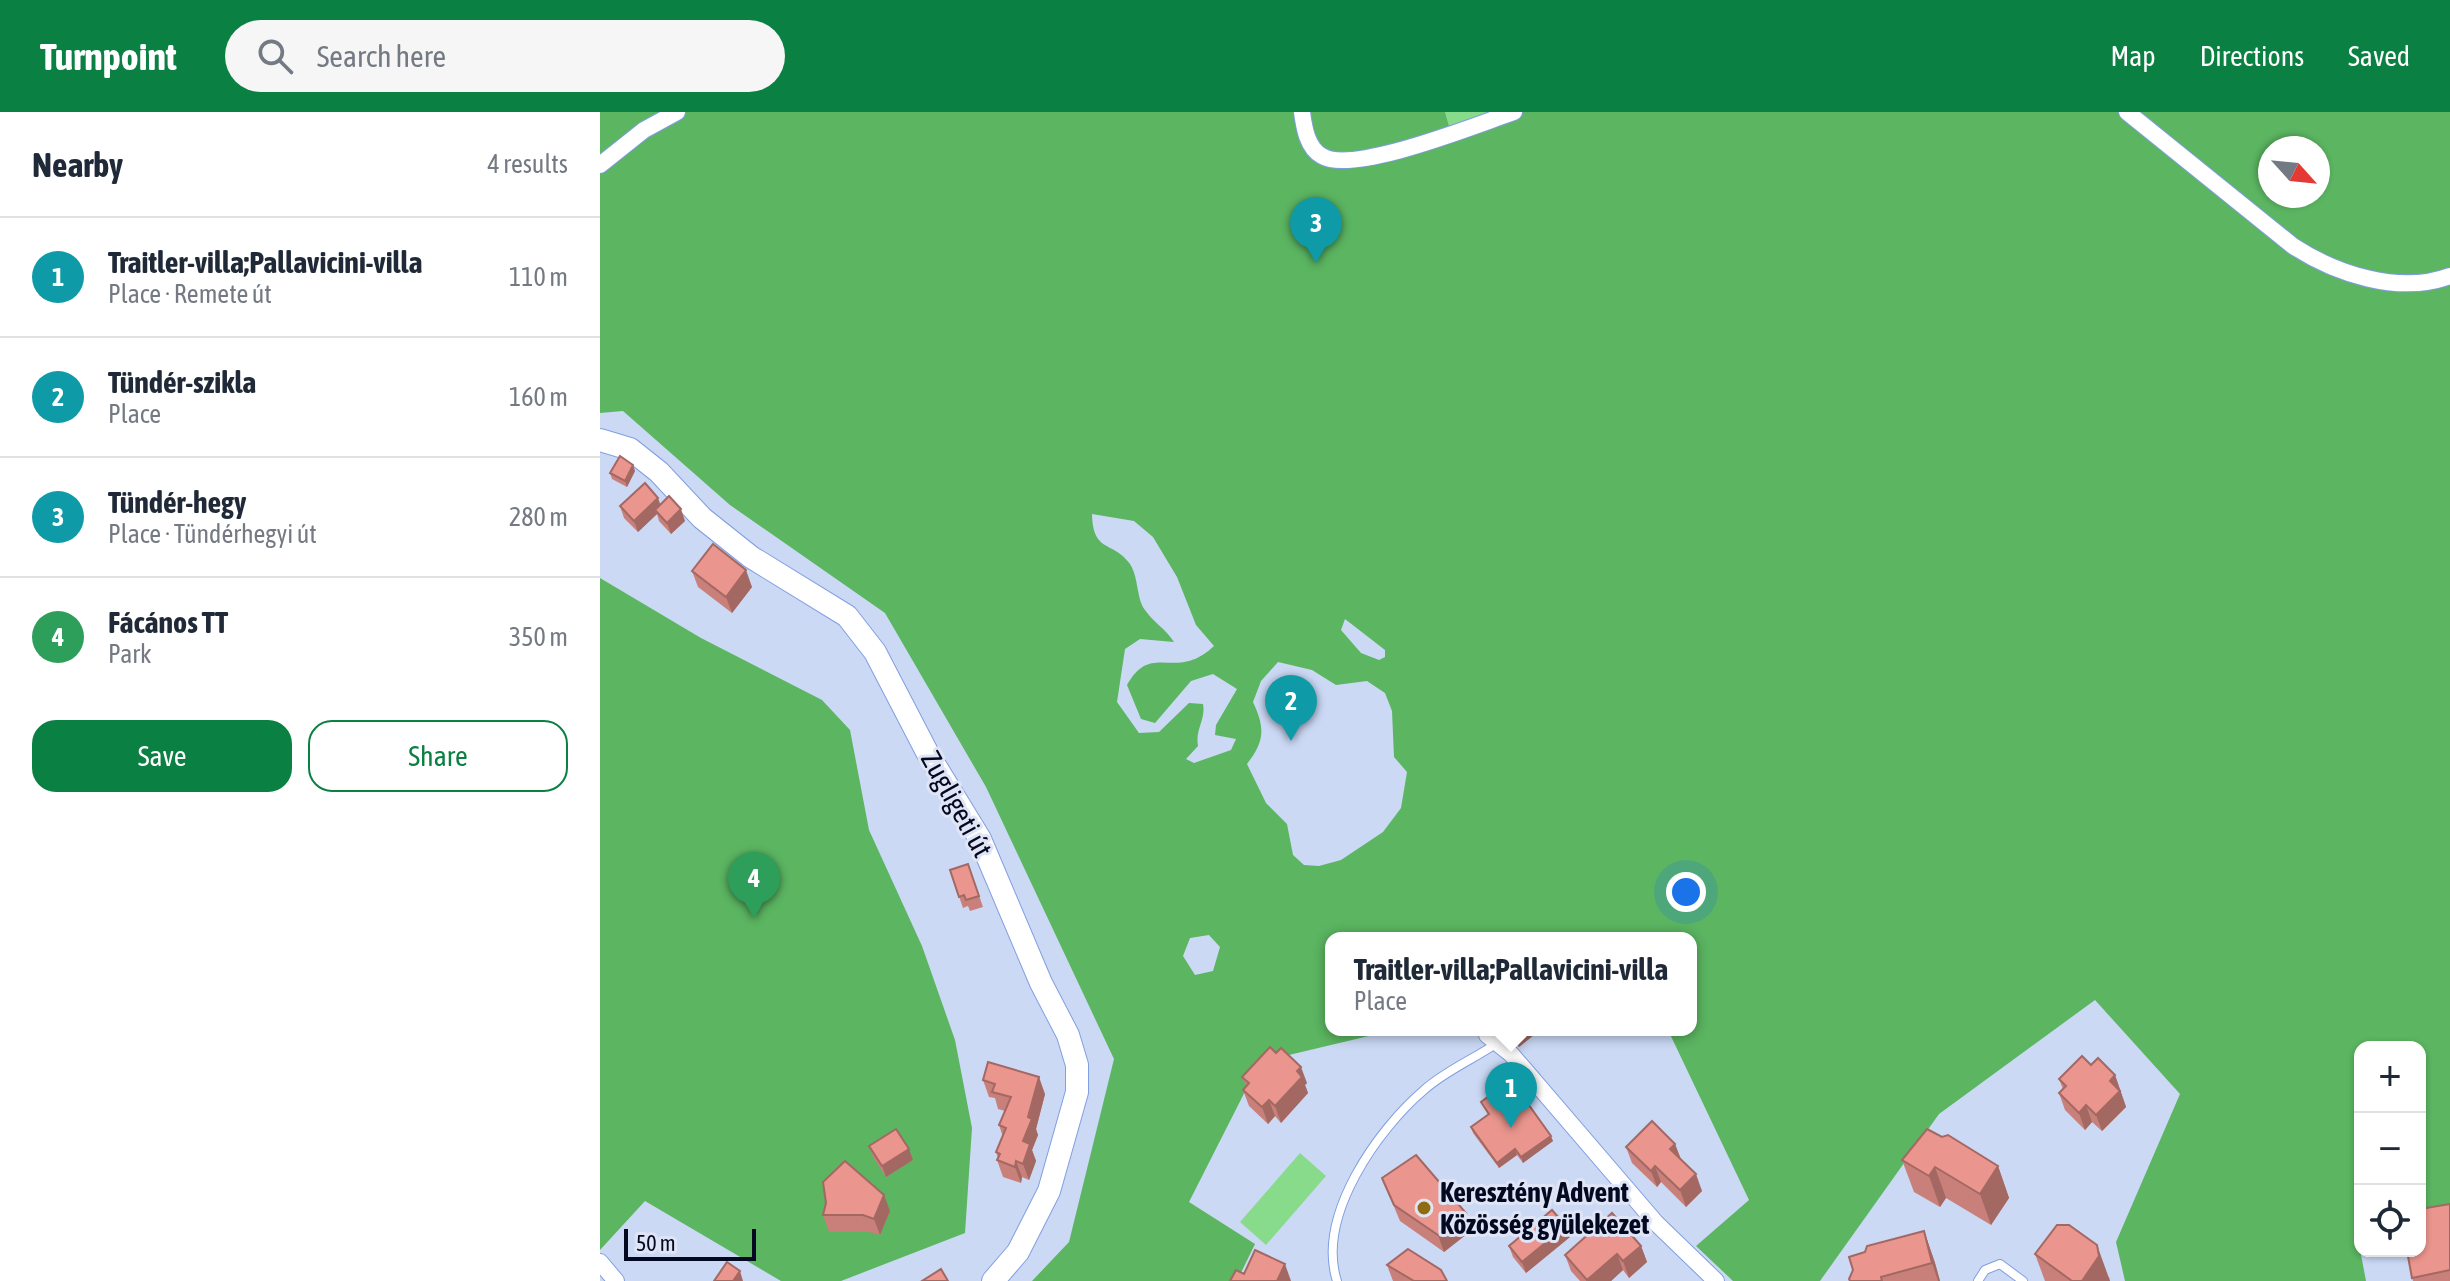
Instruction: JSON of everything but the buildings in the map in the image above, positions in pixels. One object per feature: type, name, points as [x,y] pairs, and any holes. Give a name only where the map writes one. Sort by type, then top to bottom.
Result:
[{"type":"street","points":[[600,165],[644,130],[677,112]]},
{"type":"street","points":[[1302,112],[1312,146],[1323,157],[1335,161],[1379,157],[1514,112]]},
{"type":"street","points":[[2127,112],[2293,246],[2320,263],[2361,279],[2424,281],[2450,276]]},
{"type":"street","name":"Zugligeti út","points":[[600,440],[630,449],[659,472],[702,518],[751,557],[847,616],[875,652],[928,754],[980,839],[1041,983],[1068,1035],[1077,1065],[1077,1092],[1049,1191],[1018,1252],[993,1281]]},
{"type":"street","points":[[1492,1039],[1573,1122],[1656,1223],[1716,1281]]},
{"type":"street","points":[[600,1262],[616,1281]]},
{"type":"lane","points":[[1337,1281],[1331,1261],[1335,1233],[1348,1192],[1366,1154],[1392,1120],[1427,1087],[1492,1039]]},
{"type":"lane","points":[[1978,1281],[1985,1270],[2000,1264],[2023,1281]]},
{"type":"green space","points":[[600,112],[1445,112],[1451,133],[1514,112],[2450,112],[2450,1206],[2426,1212],[2426,1041],[2354,1041],[2354,1257],[2361,1257],[2366,1281],[2125,1281],[2116,1242],[2180,1094],[2095,1000],[1939,1114],[1820,1281],[1733,1281],[1696,1246],[1749,1200],[1671,1036],[1697,1036],[1697,932],[1325,932],[1325,1036],[1369,1036],[1260,1062],[1189,1202],[1255,1244],[1237,1281],[1032,1281],[1069,1242],[1114,1059],[986,787],[885,613],[730,505],[623,411],[600,413]],"holes":[[[1092,514],[1134,521],[1153,537],[1177,577],[1196,625],[1214,646],[1187,661],[1155,663],[1136,672],[1127,685],[1141,719],[1155,723],[1191,681],[1213,674],[1237,689],[1216,725],[1215,735],[1236,739],[1231,750],[1194,763],[1186,759],[1198,746],[1203,704],[1189,703],[1159,732],[1139,733],[1117,702],[1125,649],[1140,639],[1174,642],[1142,605],[1130,564],[1096,535]],[[1345,619],[1385,650],[1385,657],[1379,660],[1361,653],[1341,630]],[[1278,662],[1312,670],[1336,685],[1367,681],[1385,693],[1392,711],[1394,757],[1407,772],[1401,808],[1383,832],[1341,860],[1319,866],[1304,865],[1293,855],[1287,824],[1266,803],[1247,764],[1261,734],[1260,719],[1253,702],[1261,681]],[[1209,935],[1220,947],[1213,971],[1195,975],[1183,956],[1190,938]]]},
{"type":"green space","points":[[1445,112],[1514,112],[1451,133]]},
{"type":"green space","points":[[600,578],[701,638],[822,700],[850,730],[869,830],[922,946],[955,1040],[972,1128],[965,1233],[841,1281],[781,1281],[645,1201],[600,1250]]},
{"type":"green space","points":[[1300,1153],[1326,1176],[1266,1245],[1240,1222]]},
{"type":"place","name":"Tündér-hegy","points":[[1316,263]]},
{"type":"place","name":"Tündér-szikla","points":[[1291,741]]},
{"type":"place","name":"Fácános TT","points":[[754,918]]},
{"type":"place","name":"Traitler-villa;Pallavicini-villa","points":[[1511,1128]]},
{"type":"place","name":"Keresztény Advent Közösség gyülekezet","points":[[1424,1208]]}]
